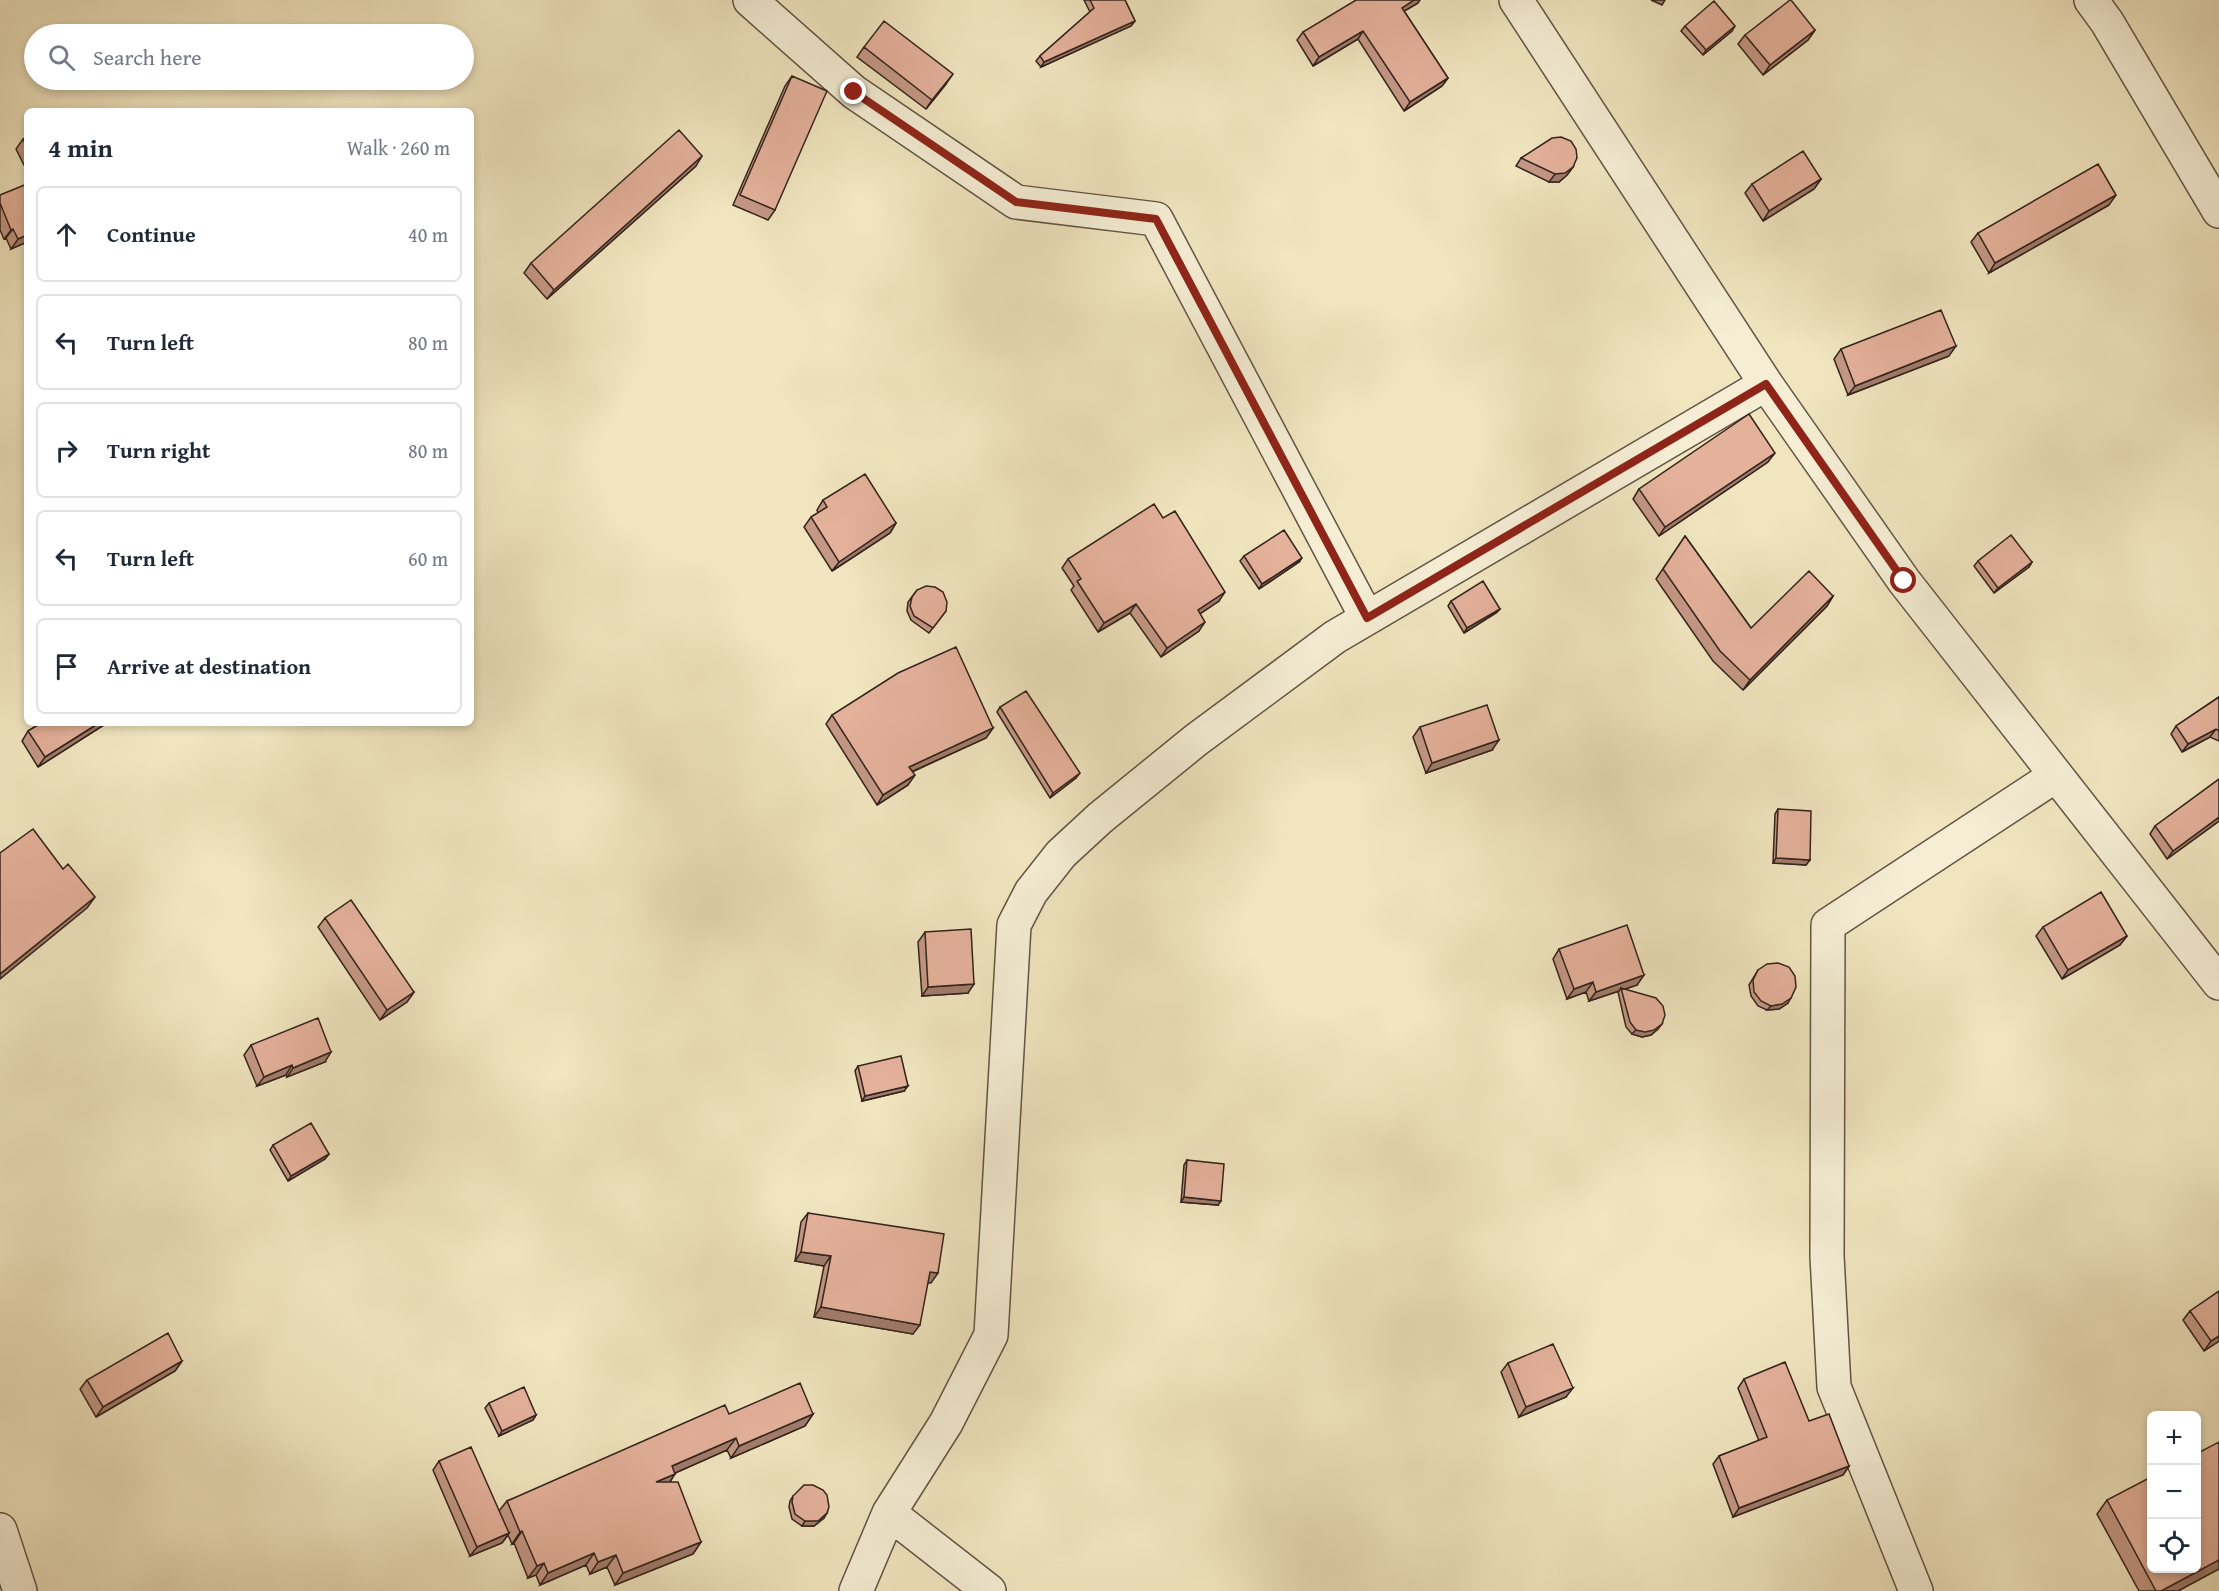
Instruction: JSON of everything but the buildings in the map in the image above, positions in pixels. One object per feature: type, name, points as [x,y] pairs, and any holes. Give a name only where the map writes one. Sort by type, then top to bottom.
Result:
[{"type":"street","points":[[750,0],[854,92],[1016,202],[1156,219],[1367,618]]},
{"type":"street","points":[[1516,0],[1766,384],[1904,581],[2219,983]]},
{"type":"street","points":[[2091,0],[2107,22],[2219,211]]},
{"type":"street","points":[[856,1591],[888,1513],[946,1423],[991,1335],[1014,926],[1030,892],[1061,854],[1100,818],[1196,740],[1335,638],[1766,384]]},
{"type":"street","points":[[1916,1591],[1834,1387],[1827,1256],[1828,925],[2055,776]]},
{"type":"street","points":[[888,1513],[989,1591]]},
{"type":"street","points":[[0,1530],[20,1591]]},
{"type":"route","points":[[854,92],[1016,202],[1156,219],[1367,618],[1766,384],[1904,581]]}]
